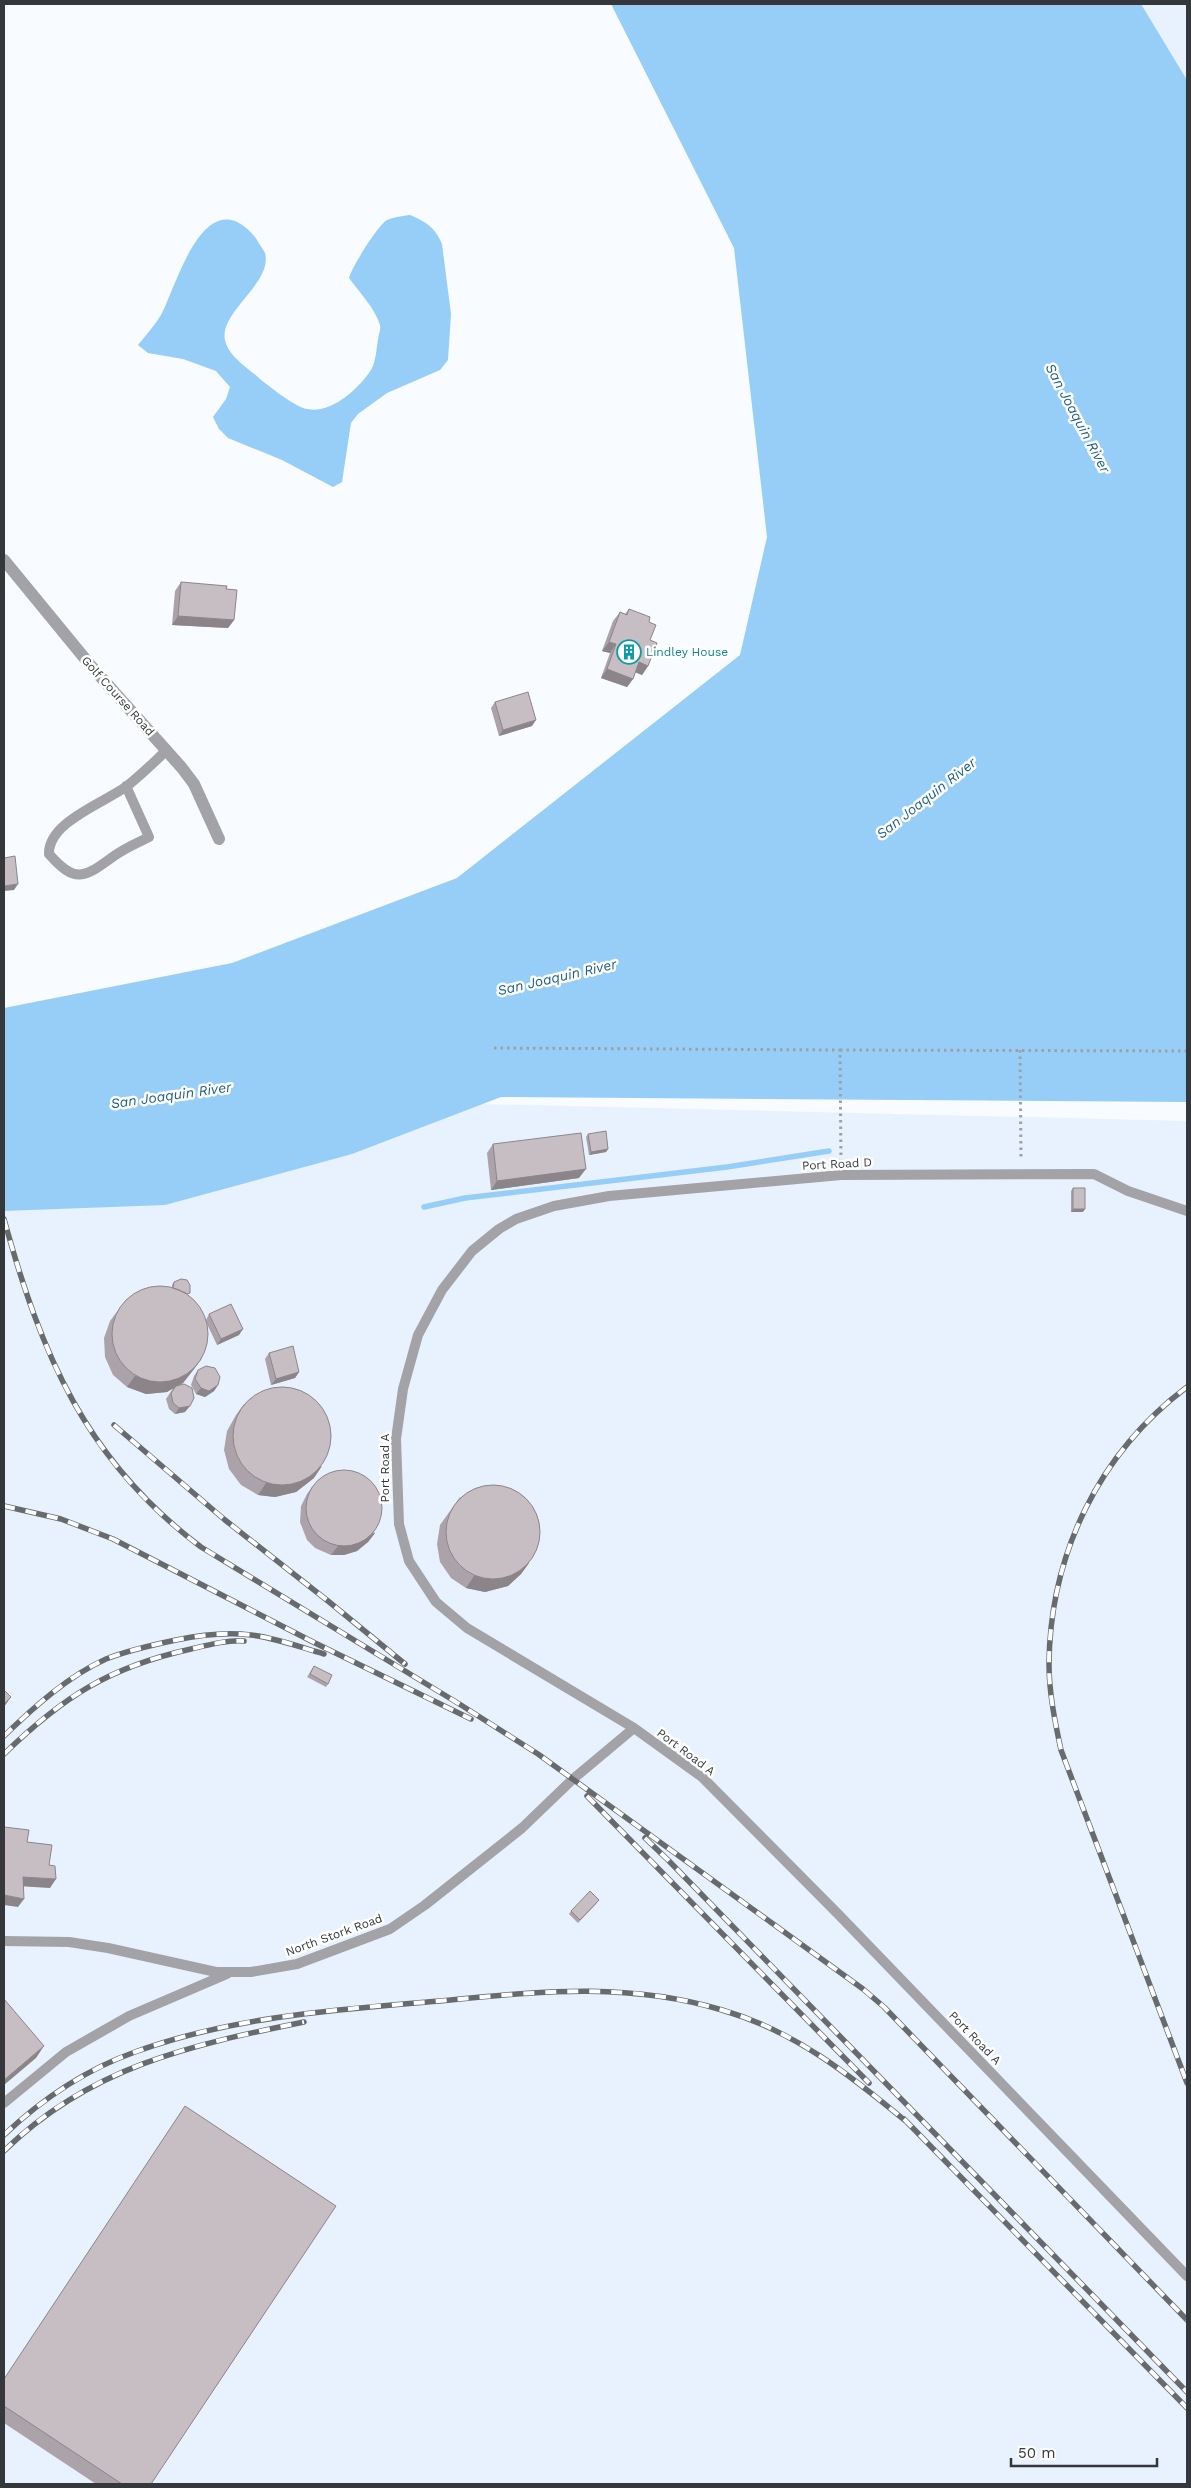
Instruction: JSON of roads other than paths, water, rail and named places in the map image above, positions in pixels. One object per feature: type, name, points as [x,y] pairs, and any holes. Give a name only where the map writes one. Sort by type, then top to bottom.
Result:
[{"type":"street","name":"Golf Course Road","points":[[4,560],[91,666],[167,750],[194,784],[219,839]]},
{"type":"lane","points":[[126,786],[149,838],[128,848],[86,875],[77,875],[58,864],[49,854],[48,847],[61,828],[126,786],[167,750]]},
{"type":"lane","name":"Port Road D","points":[[489,1236],[516,1219],[534,1211],[609,1196],[841,1175],[1020,1176],[1094,1174],[1128,1191],[1187,1211]]},
{"type":"lane","name":"Port Road A","points":[[489,1236],[472,1251],[442,1290],[425,1318],[412,1353],[403,1389],[396,1439],[396,1486],[399,1524],[409,1561],[424,1588],[450,1616],[467,1628],[634,1728],[702,1777],[840,1916],[1187,2276]]},
{"type":"lane","name":"North Stork Road","points":[[4,1941],[69,1942],[108,1948],[180,1966],[216,1972],[251,1972],[296,1964],[390,1929],[425,1905],[522,1828],[573,1778],[634,1728]]},
{"type":"lane","points":[[4,2103],[66,2052],[129,2016],[233,1972]]},
{"type":"water","name":"San Joaquin River","points":[[611,4],[1141,4],[1187,80],[1187,1102],[501,1097],[352,1154],[165,1205],[4,1211],[4,1008],[232,963],[457,878],[740,655],[767,537],[734,248]]},
{"type":"water","points":[[410,215],[429,226],[436,233],[442,244],[451,314],[448,360],[440,370],[387,393],[358,414],[351,423],[342,482],[333,487],[282,460],[228,438],[219,429],[213,417],[226,399],[230,387],[216,371],[183,359],[148,353],[138,345],[161,315],[187,256],[196,241],[218,221],[231,220],[238,222],[255,237],[265,253],[265,264],[261,275],[237,308],[225,329],[227,346],[244,366],[296,405],[316,410],[333,405],[350,394],[364,380],[373,366],[380,329],[374,312],[349,278],[351,273],[383,223],[390,219]]},
{"type":"waterway","points":[[424,1207],[465,1198],[727,1167],[829,1151]]},
{"type":"railway","points":[[4,1219],[34,1315],[52,1359],[73,1401],[98,1441],[127,1478],[161,1514],[201,1547],[538,1754],[863,1989],[884,2007],[1187,2320]]},
{"type":"railway","points":[[1187,1387],[1156,1413],[1128,1443],[1105,1475],[1085,1509],[1070,1545],[1059,1584],[1052,1623],[1049,1664],[1051,1697],[1061,1750],[1187,2083]]},
{"type":"railway","points":[[114,1425],[225,1520],[405,1664]]},
{"type":"railway","points":[[4,1506],[61,1519],[113,1539],[315,1643],[471,1719]]},
{"type":"railway","points":[[4,1736],[39,1704],[78,1674],[106,1659],[141,1648],[213,1634],[232,1634],[270,1638],[324,1654]]},
{"type":"railway","points":[[4,1754],[67,1700],[111,1675],[162,1656],[217,1643],[244,1641]]},
{"type":"railway","points":[[587,1796],[869,2083]]},
{"type":"railway","points":[[645,1838],[1187,2392]]},
{"type":"railway","points":[[4,2135],[49,2098],[99,2067],[170,2040],[242,2023],[316,2012],[502,1995],[575,1991],[648,1995],[685,2001],[749,2019],[798,2042],[821,2056],[908,2123]]},
{"type":"railway","points":[[4,2151],[37,2122],[71,2099],[107,2079],[182,2051],[221,2040],[304,2022]]},
{"type":"railway","points":[[904,2119],[1187,2408]]},
{"type":"place","name":"Lindley House","points":[[629,652]]}]
